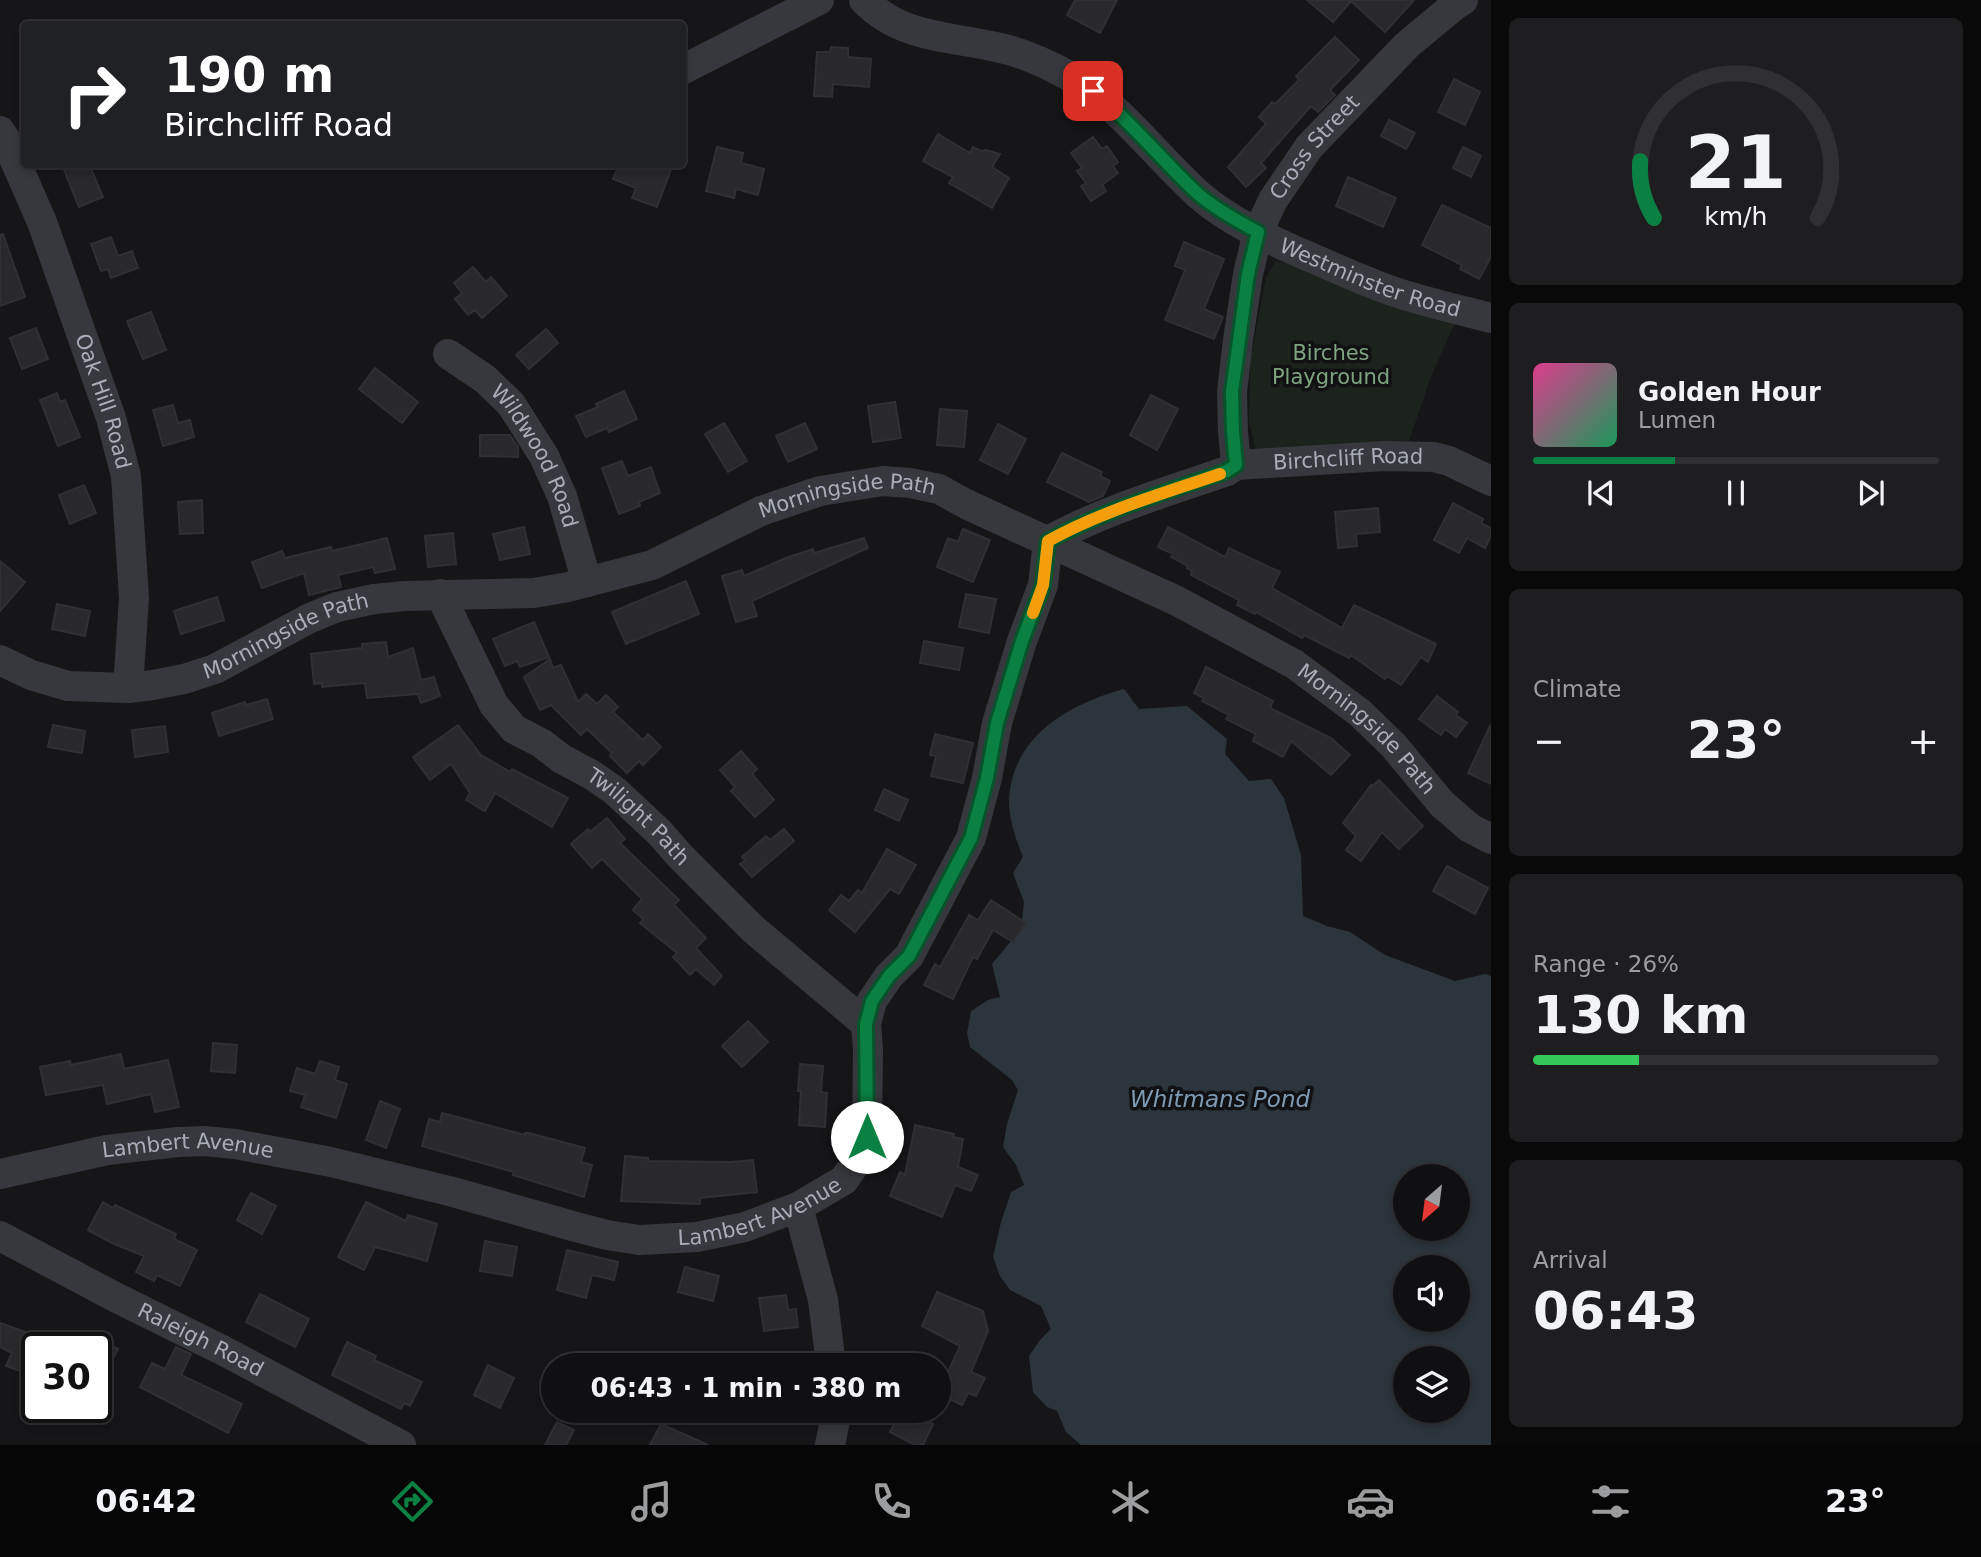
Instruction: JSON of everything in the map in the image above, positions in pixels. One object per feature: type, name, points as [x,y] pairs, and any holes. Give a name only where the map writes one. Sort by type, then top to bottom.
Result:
[{"type":"street","points":[[686,68],[819,0]]},
{"type":"street","name":"Westminster Road","points":[[864,0],[884,17],[902,27],[946,40],[998,47],[1034,59],[1075,79],[1117,111],[1200,195],[1258,232],[1314,259],[1398,293],[1491,318]]},
{"type":"street","name":"Cross Street","points":[[1236,465],[1232,392],[1248,274],[1258,232],[1273,200],[1309,147],[1407,45],[1463,0]]},
{"type":"street","name":"Oak Hill Road","points":[[0,131],[42,222],[111,418],[126,476],[134,598],[128,688]]},
{"type":"street","name":"Wildwood Road","points":[[448,354],[485,379],[511,404],[544,456],[562,496],[587,582]]},
{"type":"street","name":"Birchcliff Road","points":[[1048,541],[1071,528],[1227,471],[1236,465],[1434,457],[1449,461],[1491,481]]},
{"type":"street","name":"Morningside Path","points":[[0,660],[31,675],[68,686],[128,688],[184,679],[215,669],[310,618],[337,607],[374,599],[440,594],[534,593],[587,582],[652,565],[761,511],[820,491],[883,481],[910,483],[939,489],[1177,601],[1294,664],[1360,713],[1394,746],[1441,804],[1470,828],[1491,839]]},
{"type":"street","name":"Lambert Avenue","points":[[0,1174],[107,1150],[204,1141],[272,1150],[331,1162],[453,1192],[596,1233],[639,1240],[697,1237],[745,1227],[797,1207],[844,1180],[857,1161],[867,1137],[866,1024],[872,1001],[889,976],[909,956],[971,838],[987,778],[997,723],[1022,641],[1043,585],[1048,541]]},
{"type":"street","name":"Twilight Path","points":[[440,594],[494,705],[514,729],[541,743],[615,791],[660,832],[680,856],[753,929],[866,1024]]},
{"type":"street","points":[[797,1207],[823,1300],[830,1353]]},
{"type":"street","name":"Raleigh Road","points":[[0,1236],[401,1445]]},
{"type":"street","points":[[830,1445],[834,1423]]},
{"type":"green space","name":"Birches Playground","points":[[1276,261],[1299,266],[1456,321],[1432,374],[1409,441],[1256,452],[1249,421],[1250,362],[1266,277]]},
{"type":"water","name":"Whitmans Pond","points":[[1124,689],[1139,709],[1187,706],[1227,739],[1225,754],[1249,781],[1271,779],[1284,798],[1301,855],[1303,916],[1350,932],[1385,955],[1455,981],[1485,974],[1491,976],[1491,1445],[1081,1445],[1066,1432],[1057,1411],[1047,1407],[1033,1392],[1029,1356],[1051,1329],[1041,1306],[1010,1290],[1000,1276],[993,1257],[1011,1192],[1024,1185],[1016,1165],[1003,1147],[1018,1090],[1012,1080],[970,1047],[967,1033],[971,1011],[988,1000],[1000,997],[992,964],[1021,929],[1024,902],[1013,873],[1023,857],[1015,837],[1009,807],[1013,777],[1032,741],[1047,726],[1083,704]]},
{"type":"building","points":[[1075,0],[1117,0],[1100,33],[1067,15]]},
{"type":"building","points":[[1307,0],[1414,0],[1385,32],[1351,1],[1333,22]]},
{"type":"building","points":[[1335,37],[1359,60],[1330,90],[1335,95],[1318,112],[1311,106],[1261,163],[1266,168],[1246,187],[1228,167],[1266,124],[1259,117],[1272,102],[1275,104],[1299,80],[1296,76]]},
{"type":"building","points":[[831,47],[848,48],[848,57],[871,59],[869,87],[833,84],[832,97],[814,96],[817,52],[830,52]]},
{"type":"building","points":[[1454,79],[1480,92],[1465,125],[1438,112]]},
{"type":"building","points":[[1389,120],[1415,133],[1406,149],[1381,136]]},
{"type":"building","points":[[938,134],[970,153],[973,147],[1000,154],[992,167],[1009,178],[992,208],[949,183],[953,177],[923,161]]},
{"type":"building","points":[[1093,137],[1102,149],[1107,146],[1118,162],[1113,166],[1118,173],[1102,185],[1106,191],[1091,201],[1081,186],[1086,183],[1077,171],[1082,168],[1071,153]]},
{"type":"building","points":[[717,147],[743,153],[741,163],[764,169],[758,195],[736,189],[734,198],[706,191]]},
{"type":"building","points":[[1463,147],[1481,156],[1471,177],[1453,168]]},
{"type":"building","points":[[91,168],[103,197],[79,207],[64,170]]},
{"type":"building","points":[[617,168],[672,168],[657,207],[632,198],[636,188],[613,179]]},
{"type":"building","points":[[1348,177],[1396,198],[1383,227],[1336,206]]},
{"type":"building","points":[[1442,205],[1491,228],[1491,257],[1479,279],[1460,269],[1462,265],[1422,245]]},
{"type":"building","points":[[3,234],[25,297],[0,306],[0,235]]},
{"type":"building","points":[[111,237],[118,256],[132,251],[138,268],[111,278],[108,269],[101,271],[91,244]]},
{"type":"building","points":[[1184,242],[1224,259],[1204,309],[1223,317],[1214,339],[1165,320],[1185,270],[1175,266]]},
{"type":"building","points":[[473,267],[486,282],[491,277],[507,296],[482,318],[475,310],[468,315],[455,299],[462,293],[454,283]]},
{"type":"building","points":[[151,312],[166,350],[143,359],[127,321]]},
{"type":"building","points":[[36,328],[48,359],[22,369],[10,338]]},
{"type":"building","points":[[546,329],[558,343],[529,369],[516,355]]},
{"type":"building","points":[[375,368],[418,402],[402,423],[359,389]]},
{"type":"building","points":[[624,391],[637,419],[609,432],[607,428],[586,437],[576,416],[598,407],[596,404]]},
{"type":"building","points":[[57,393],[60,402],[65,400],[80,437],[58,446],[40,400]]},
{"type":"building","points":[[1151,395],[1178,409],[1157,450],[1130,435]]},
{"type":"building","points":[[895,402],[901,438],[873,442],[868,406]]},
{"type":"building","points":[[173,405],[178,423],[190,420],[194,437],[163,446],[153,410]]},
{"type":"building","points":[[940,409],[967,411],[964,447],[937,445]]},
{"type":"building","points":[[724,423],[747,461],[728,472],[705,434]]},
{"type":"building","points":[[805,423],[817,449],[788,462],[776,436]]},
{"type":"building","points":[[998,424],[1026,439],[1008,474],[980,460]]},
{"type":"building","points":[[480,435],[510,435],[518,447],[518,457],[480,456]]},
{"type":"building","points":[[1062,453],[1102,472],[1100,476],[1110,481],[1103,496],[1089,502],[1047,482]]},
{"type":"building","points":[[622,461],[628,476],[651,467],[660,493],[639,502],[640,506],[619,514],[602,468]]},
{"type":"building","points":[[84,485],[96,513],[70,524],[59,495]]},
{"type":"building","points":[[202,500],[203,533],[180,534],[178,502]]},
{"type":"building","points":[[1453,503],[1483,519],[1481,523],[1491,528],[1491,536],[1485,548],[1467,538],[1459,553],[1434,540]]},
{"type":"building","points":[[1378,508],[1380,532],[1356,534],[1357,546],[1338,548],[1335,512]]},
{"type":"building","points":[[524,527],[530,554],[500,560],[493,534]]},
{"type":"building","points":[[1168,527],[1225,557],[1229,548],[1280,572],[1272,588],[1342,628],[1354,605],[1436,644],[1428,662],[1421,657],[1401,685],[1387,676],[1385,679],[1351,655],[1349,658],[1304,635],[1302,638],[1256,612],[1255,614],[1237,605],[1239,600],[1191,575],[1192,571],[1188,566],[1171,557],[1173,554],[1158,547]]},
{"type":"building","points":[[963,529],[990,540],[973,582],[937,567],[948,538],[958,542]]},
{"type":"building","points":[[453,533],[456,564],[428,567],[425,536]]},
{"type":"building","points":[[387,538],[395,569],[375,573],[373,567],[338,575],[341,587],[309,595],[304,573],[262,588],[252,562],[282,551],[285,558],[331,547],[332,551]]},
{"type":"building","points":[[864,538],[868,548],[752,601],[757,616],[736,622],[722,576],[742,570],[744,576],[813,549],[814,553]]},
{"type":"building","points":[[0,561],[25,582],[0,611]]},
{"type":"building","points":[[686,581],[699,614],[626,644],[612,612]]},
{"type":"building","points":[[966,594],[996,599],[989,633],[959,627]]},
{"type":"building","points":[[217,597],[224,620],[181,634],[174,611]]},
{"type":"building","points":[[57,604],[90,611],[85,636],[52,629]]},
{"type":"building","points":[[534,622],[549,657],[520,667],[517,661],[505,666],[493,639]]},
{"type":"building","points":[[924,641],[963,648],[959,670],[920,663]]},
{"type":"building","points":[[386,642],[388,657],[413,648],[421,680],[434,677],[440,696],[421,703],[418,694],[367,698],[365,683],[322,687],[322,683],[314,684],[311,654],[362,648],[362,644]]},
{"type":"building","points":[[550,659],[553,668],[561,665],[578,702],[586,694],[597,704],[606,695],[618,707],[613,712],[643,740],[648,734],[661,747],[643,765],[639,761],[627,773],[610,756],[612,753],[587,729],[581,735],[551,705],[540,710],[524,677]]},
{"type":"building","points":[[1206,667],[1273,701],[1270,708],[1331,738],[1350,755],[1331,775],[1291,741],[1283,757],[1253,741],[1256,734],[1226,719],[1229,715],[1202,701],[1204,698],[1194,693]]},
{"type":"building","points":[[1437,696],[1458,712],[1456,715],[1467,723],[1456,737],[1445,729],[1441,735],[1419,719]]},
{"type":"building","points":[[267,699],[273,719],[219,736],[212,713],[245,702],[246,705]]},
{"type":"building","points":[[1491,724],[1491,784],[1468,773]]},
{"type":"building","points":[[53,725],[85,731],[82,753],[48,747]]},
{"type":"building","points":[[458,725],[481,755],[510,772],[512,769],[568,798],[552,827],[495,793],[485,811],[466,800],[470,793],[451,764],[430,780],[413,757]]},
{"type":"building","points":[[165,726],[168,752],[135,757],[132,730]]},
{"type":"building","points":[[935,734],[973,743],[963,783],[931,776],[936,756],[930,755]]},
{"type":"building","points":[[741,751],[757,769],[752,774],[774,800],[755,817],[731,791],[735,787],[720,770]]},
{"type":"building","points":[[1379,780],[1423,826],[1399,849],[1382,832],[1361,861],[1346,850],[1356,836],[1343,823],[1371,785]]},
{"type":"building","points":[[884,789],[908,800],[899,821],[875,810]]},
{"type":"building","points":[[607,818],[625,839],[620,843],[679,900],[674,905],[706,938],[696,948],[722,976],[714,985],[696,969],[690,975],[673,957],[677,953],[640,923],[643,919],[633,910],[642,899],[602,859],[592,868],[571,844],[588,829],[590,832]]},
{"type":"building","points":[[784,829],[794,841],[752,877],[740,864],[745,861],[742,857],[766,836],[770,840]]},
{"type":"building","points":[[887,849],[916,865],[899,894],[890,889],[855,932],[829,910],[841,895],[849,901],[858,890],[862,893]]},
{"type":"building","points":[[1447,866],[1488,888],[1475,914],[1433,891]]},
{"type":"building","points":[[991,900],[1026,923],[1013,942],[993,930],[977,959],[973,957],[953,999],[924,985],[935,964],[940,967],[969,915],[978,920]]},
{"type":"building","points":[[748,1021],[768,1042],[742,1067],[722,1046]]},
{"type":"building","points":[[213,1043],[237,1045],[235,1073],[211,1071]]},
{"type":"building","points":[[121,1054],[124,1069],[168,1060],[179,1107],[155,1112],[151,1094],[107,1104],[103,1085],[46,1095],[40,1067],[70,1061],[71,1065]]},
{"type":"building","points":[[320,1061],[339,1067],[335,1080],[347,1084],[336,1118],[301,1107],[305,1095],[290,1091],[297,1068],[315,1074]]},
{"type":"building","points":[[800,1064],[823,1066],[821,1092],[827,1093],[825,1127],[799,1125]]},
{"type":"building","points":[[380,1101],[400,1109],[386,1148],[366,1140]]},
{"type":"building","points":[[442,1113],[585,1148],[581,1162],[592,1165],[584,1197],[513,1175],[514,1172],[422,1146],[429,1119],[440,1122]]},
{"type":"building","points":[[915,1125],[954,1134],[953,1137],[963,1139],[958,1167],[978,1175],[971,1191],[955,1185],[942,1217],[890,1196],[900,1172],[905,1175]]},
{"type":"building","points":[[625,1156],[648,1158],[648,1161],[753,1160],[757,1192],[700,1198],[700,1204],[621,1201]]},
{"type":"building","points":[[251,1193],[276,1206],[262,1234],[237,1220]]},
{"type":"building","points":[[103,1202],[176,1234],[174,1239],[197,1250],[180,1286],[157,1275],[154,1281],[136,1272],[144,1256],[88,1230]]},
{"type":"building","points":[[366,1202],[406,1221],[408,1215],[437,1224],[427,1261],[375,1247],[364,1270],[338,1257]]},
{"type":"building","points":[[485,1241],[517,1247],[512,1276],[480,1271]]},
{"type":"building","points":[[567,1250],[618,1262],[614,1280],[592,1275],[586,1298],[557,1290]]},
{"type":"building","points":[[685,1267],[719,1276],[713,1301],[678,1292]]},
{"type":"building","points":[[937,1292],[983,1311],[988,1331],[971,1372],[985,1378],[976,1396],[968,1393],[962,1405],[951,1400],[951,1366],[960,1346],[922,1326]]},
{"type":"building","points":[[260,1294],[309,1319],[295,1347],[246,1322]]},
{"type":"building","points":[[786,1295],[788,1310],[796,1309],[798,1327],[764,1331],[759,1298]]},
{"type":"building","points":[[0,1323],[26,1332],[21,1332],[21,1371],[6,1366],[12,1353],[0,1347]]},
{"type":"building","points":[[347,1342],[376,1356],[374,1360],[422,1382],[410,1406],[404,1403],[401,1409],[332,1375]]},
{"type":"building","points":[[112,1346],[118,1349],[112,1360]]},
{"type":"building","points":[[176,1347],[191,1354],[181,1375],[242,1404],[228,1433],[140,1387],[152,1363],[165,1369]]},
{"type":"building","points":[[488,1365],[514,1378],[500,1408],[474,1395]]},
{"type":"building","points":[[556,1423],[574,1430],[566,1445],[545,1445]]},
{"type":"building","points":[[894,1423],[933,1424],[923,1445],[915,1445],[890,1432]]},
{"type":"building","points":[[661,1424],[708,1445],[650,1445]]},
{"type":"slow traffic","points":[[1033,613],[1043,585],[1048,541],[1071,528],[1122,508],[1220,474]]},
{"type":"route","points":[[867,1137],[866,1024],[872,1001],[889,976],[909,956],[971,838],[987,778],[997,723],[1022,641],[1043,585],[1048,541],[1071,528],[1227,471],[1236,465],[1232,392],[1248,274],[1258,232],[1200,195],[1117,111],[1093,91]]}]
